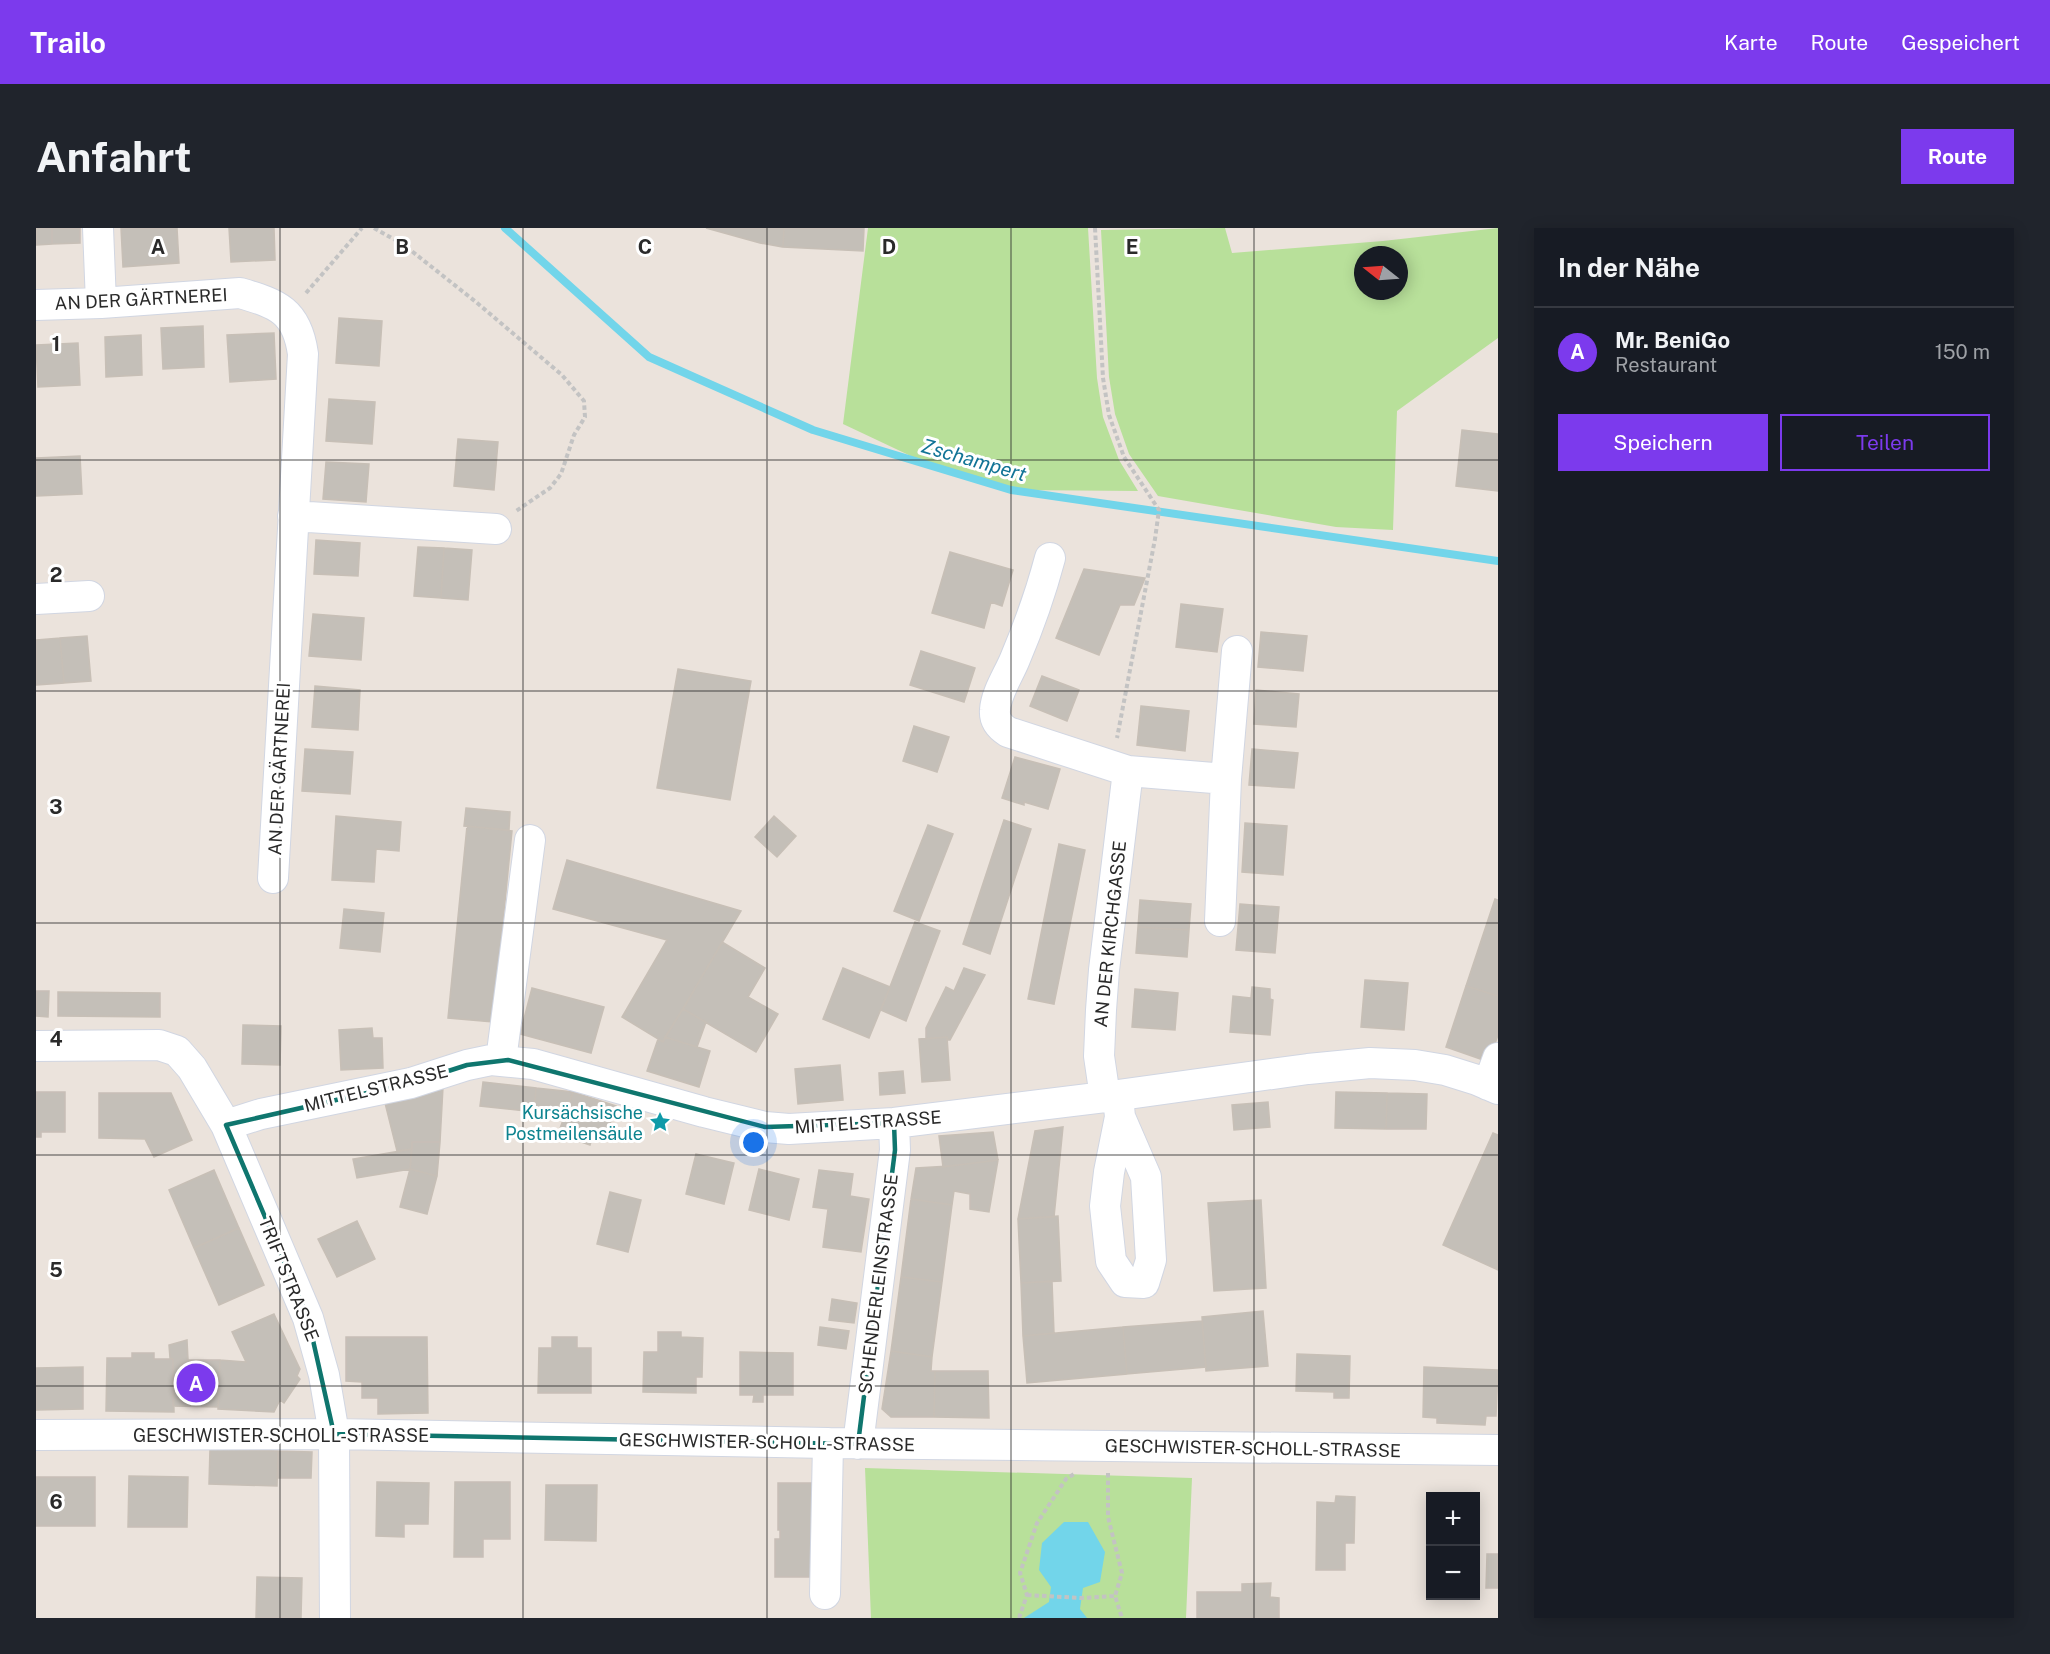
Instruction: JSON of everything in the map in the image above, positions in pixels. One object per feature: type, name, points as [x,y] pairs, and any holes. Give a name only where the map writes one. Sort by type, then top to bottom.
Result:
[{"type":"street","points":[[98,228],[101,303]]},
{"type":"street","name":"AN DER GÄRTNEREI","points":[[36,305],[101,303],[240,293],[262,299],[288,315],[300,336],[303,354],[273,878]]},
{"type":"street","points":[[293,516],[496,529]]},
{"type":"street","points":[[1050,558],[1037,602],[996,703],[996,719],[1000,727],[1008,732],[1120,768],[1226,779]]},
{"type":"street","points":[[36,599],[89,596]]},
{"type":"street","points":[[1220,921],[1226,779],[1237,651]]},
{"type":"street","name":"AN DER KIRCHGASSE","points":[[1114,1103],[1099,1056],[1120,768]]},
{"type":"street","points":[[501,1060],[530,840]]},
{"type":"street","points":[[36,1046],[159,1045],[177,1051],[192,1068],[226,1125]]},
{"type":"street","name":"MITTELSTRASSE","points":[[226,1125],[261,1114],[411,1083],[467,1065],[501,1060],[548,1067],[704,1112],[765,1127],[789,1129],[894,1123],[1114,1103],[1308,1069],[1370,1063],[1415,1065],[1495,1077]]},
{"type":"street","name":"SCHENDERLEINSTRASSE","points":[[858,1444],[895,1150],[894,1123]]},
{"type":"street","name":"TRIFTSTRASSE","points":[[226,1125],[308,1318],[324,1374],[334,1434],[335,1618]]},
{"type":"street","name":"GESCHWISTER-SCHOLL-STRASSE","points":[[36,1435],[334,1434],[1110,1450],[1498,1450]]},
{"type":"street","points":[[825,1594],[828,1443]]},
{"type":"path","points":[[288,315],[362,228]]},
{"type":"path","points":[[374,228],[404,245],[476,302],[562,375],[584,401],[585,417],[573,435],[561,474],[550,488],[518,508],[496,529]]},
{"type":"path","points":[[1095,228],[1103,378],[1109,416],[1124,457],[1159,510],[1120,768]]},
{"type":"path","points":[[1019,1618],[1027,1596],[1020,1572],[1037,1523],[1066,1479],[1110,1450]]},
{"type":"path","points":[[1110,1450],[1108,1517],[1122,1573],[1115,1596],[1122,1618]]},
{"type":"path","points":[[1027,1596],[1081,1598],[1115,1596]]},
{"type":"highlighted area","points":[[508,1060],[765,1127],[894,1123],[895,1150],[858,1444],[334,1434],[308,1318],[226,1125],[411,1083],[467,1065]]},
{"type":"green space","points":[[868,228],[1088,228],[1097,378],[1103,417],[1119,460],[1138,491],[1011,490],[932,466],[843,424]]},
{"type":"green space","points":[[1225,228],[1232,253],[1383,241],[1498,228],[1498,338],[1397,411],[1393,530],[1336,527],[1158,496],[1129,454],[1115,414],[1109,377],[1101,230]]},
{"type":"green space","points":[[865,1468],[1192,1478],[1186,1618],[871,1618]]},
{"type":"water","points":[[1064,1522],[1088,1522],[1105,1552],[1100,1582],[1083,1588],[1080,1609],[1087,1618],[1024,1618],[1049,1602],[1051,1587],[1039,1570],[1042,1543]]},
{"type":"building","points":[[36,228],[52,228],[52,244],[36,245]]},
{"type":"building","points":[[52,228],[80,228],[80,243],[52,244]]},
{"type":"building","points":[[121,228],[177,228],[179,263],[123,267]]},
{"type":"building","points":[[229,228],[274,228],[275,260],[231,262]]},
{"type":"building","points":[[706,228],[784,228],[783,247],[760,243]]},
{"type":"building","points":[[784,228],[864,228],[863,251],[783,247]]},
{"type":"building","points":[[339,318],[382,321],[379,366],[336,363]]},
{"type":"building","points":[[203,326],[204,367],[163,369],[161,328]]},
{"type":"building","points":[[274,333],[276,379],[230,382],[227,335]]},
{"type":"building","points":[[141,335],[142,375],[106,377],[105,337]]},
{"type":"building","points":[[78,343],[80,385],[38,387],[36,345]]},
{"type":"building","points":[[329,399],[375,402],[372,444],[326,441]]},
{"type":"building","points":[[1462,430],[1498,434],[1498,491],[1456,486]]},
{"type":"building","points":[[458,439],[498,442],[494,490],[454,486]]},
{"type":"building","points":[[80,456],[82,494],[36,496],[36,458]]},
{"type":"building","points":[[326,462],[369,464],[366,502],[323,499]]},
{"type":"building","points":[[316,540],[360,543],[358,576],[314,574]]},
{"type":"building","points":[[418,547],[444,548],[441,598],[414,596]]},
{"type":"building","points":[[444,548],[472,550],[468,600],[441,598]]},
{"type":"building","points":[[950,552],[1013,570],[1002,606],[991,602],[984,628],[932,613]]},
{"type":"building","points":[[1084,569],[1145,578],[1134,605],[1120,605],[1099,655],[1056,638]]},
{"type":"building","points":[[1181,604],[1223,609],[1217,652],[1176,647]]},
{"type":"building","points":[[313,614],[364,618],[361,660],[309,656]]},
{"type":"building","points":[[1261,632],[1307,636],[1303,671],[1258,667]]},
{"type":"building","points":[[87,636],[91,681],[64,683],[60,638]]},
{"type":"building","points":[[60,638],[64,683],[36,685],[36,640]]},
{"type":"building","points":[[921,651],[975,668],[964,702],[910,685]]},
{"type":"building","points":[[678,669],[751,681],[730,800],[657,788]]},
{"type":"building","points":[[1042,676],[1079,690],[1067,721],[1030,706]]},
{"type":"building","points":[[315,686],[360,690],[358,730],[312,727]]},
{"type":"building","points":[[1256,690],[1299,694],[1296,727],[1254,724]]},
{"type":"building","points":[[1141,706],[1189,711],[1185,751],[1137,745]]},
{"type":"building","points":[[914,726],[949,737],[937,772],[903,761]]},
{"type":"building","points":[[305,749],[353,752],[350,794],[302,791]]},
{"type":"building","points":[[1252,749],[1298,753],[1294,788],[1249,785]]},
{"type":"building","points":[[1015,757],[1060,769],[1048,809],[1002,798]]},
{"type":"building","points":[[466,808],[510,812],[509,830],[464,826]]},
{"type":"building","points":[[336,816],[401,822],[399,851],[376,849],[374,882],[332,880]]},
{"type":"building","points":[[774,816],[796,836],[777,857],[755,837]]},
{"type":"building","points":[[1004,820],[1031,829],[990,954],[963,944]]},
{"type":"building","points":[[1245,823],[1287,826],[1283,875],[1242,872]]},
{"type":"building","points":[[928,825],[953,834],[919,921],[894,911]]},
{"type":"building","points":[[467,826],[512,831],[493,1022],[448,1018]]},
{"type":"building","points":[[1059,844],[1085,850],[1054,1004],[1028,999]]},
{"type":"building","points":[[567,860],[741,911],[663,1042],[622,1017],[667,940],[553,909]]},
{"type":"building","points":[[1495,899],[1498,900],[1498,996],[1466,986]]},
{"type":"building","points":[[1140,900],[1191,904],[1189,930],[1138,927]]},
{"type":"building","points":[[1240,904],[1279,907],[1275,953],[1236,950]]},
{"type":"building","points":[[344,909],[384,913],[380,952],[340,948]]},
{"type":"building","points":[[915,922],[940,931],[906,1021],[881,1010]]},
{"type":"building","points":[[1138,927],[1189,930],[1187,957],[1136,953]]},
{"type":"building","points":[[722,942],[765,968],[748,997],[778,1014],[756,1052],[683,1009]]},
{"type":"building","points":[[843,968],[890,987],[869,1038],[823,1019]]},
{"type":"building","points":[[964,968],[985,975],[950,1040],[947,1037],[926,1039],[926,1028],[946,987],[954,991]]},
{"type":"building","points":[[1365,980],[1408,983],[1404,1030],[1361,1027]]},
{"type":"building","points":[[1466,986],[1498,996],[1498,1035],[1489,1062],[1446,1047]]},
{"type":"building","points":[[1252,987],[1270,989],[1270,999],[1273,1000],[1270,1035],[1230,1032],[1233,996],[1251,998]]},
{"type":"building","points":[[532,988],[604,1007],[591,1053],[520,1034]]},
{"type":"building","points":[[1135,989],[1178,993],[1175,1030],[1132,1027]]},
{"type":"building","points":[[36,991],[49,991],[48,1017],[36,1016]]},
{"type":"building","points":[[58,992],[160,993],[160,1017],[58,1016]]},
{"type":"building","points":[[683,1009],[706,1022],[697,1047],[665,1037]]},
{"type":"building","points":[[243,1025],[281,1026],[280,1065],[242,1064]]},
{"type":"building","points":[[372,1028],[373,1038],[382,1038],[383,1068],[341,1070],[339,1030]]},
{"type":"building","points":[[665,1037],[710,1051],[699,1087],[647,1071],[658,1039],[663,1042]]},
{"type":"building","points":[[947,1037],[950,1080],[922,1082],[919,1039]]},
{"type":"building","points":[[840,1065],[843,1100],[798,1104],[795,1069]]},
{"type":"building","points":[[903,1071],[905,1093],[880,1095],[879,1073]]},
{"type":"building","points":[[483,1082],[536,1088],[534,1112],[480,1106]]},
{"type":"building","points":[[443,1087],[440,1142],[412,1142],[412,1149],[397,1151],[385,1103]]},
{"type":"building","points":[[536,1088],[573,1092],[565,1115],[534,1112]]},
{"type":"building","points":[[36,1092],[65,1092],[65,1132],[41,1132],[41,1137],[36,1137]]},
{"type":"building","points":[[573,1092],[616,1106],[605,1139],[593,1135],[590,1145],[558,1134]]},
{"type":"building","points":[[1336,1092],[1387,1093],[1386,1129],[1335,1128]]},
{"type":"building","points":[[99,1093],[171,1093],[192,1140],[154,1157],[145,1139],[99,1138]]},
{"type":"building","points":[[1387,1093],[1427,1094],[1426,1129],[1386,1129]]},
{"type":"building","points":[[1268,1102],[1270,1127],[1234,1130],[1232,1105]]},
{"type":"building","points":[[1063,1127],[1054,1217],[1018,1219],[1035,1131]]},
{"type":"building","points":[[993,1132],[998,1160],[943,1167],[939,1136]]},
{"type":"building","points":[[1493,1133],[1498,1135],[1498,1270],[1443,1245]]},
{"type":"building","points":[[412,1142],[440,1142],[437,1176],[410,1169]]},
{"type":"building","points":[[412,1149],[410,1169],[357,1178],[353,1159]]},
{"type":"building","points":[[696,1154],[734,1163],[724,1204],[686,1194]]},
{"type":"building","points":[[998,1160],[989,1212],[970,1209],[970,1194],[954,1191],[952,1205],[911,1199],[916,1168]]},
{"type":"building","points":[[410,1169],[437,1176],[427,1214],[400,1207]]},
{"type":"building","points":[[759,1169],[799,1179],[789,1220],[749,1210]]},
{"type":"building","points":[[214,1170],[239,1228],[194,1248],[169,1190]]},
{"type":"building","points":[[819,1170],[853,1174],[850,1196],[869,1199],[861,1252],[823,1247],[828,1209],[813,1207]]},
{"type":"building","points":[[610,1192],[641,1200],[628,1252],[597,1244]]},
{"type":"building","points":[[911,1199],[952,1205],[942,1282],[901,1277]]},
{"type":"building","points":[[1261,1200],[1266,1288],[1214,1291],[1208,1203]]},
{"type":"building","points":[[1058,1216],[1061,1281],[1021,1283],[1018,1219]]},
{"type":"building","points":[[357,1221],[375,1259],[337,1277],[318,1239]]},
{"type":"building","points":[[239,1228],[264,1285],[219,1305],[194,1248]]},
{"type":"building","points":[[901,1277],[942,1282],[932,1357],[891,1351]]},
{"type":"building","points":[[1052,1281],[1054,1333],[1023,1336],[1021,1283]]},
{"type":"building","points":[[832,1299],[857,1303],[854,1323],[829,1320]]},
{"type":"building","points":[[1263,1311],[1268,1366],[1206,1371],[1202,1317]]},
{"type":"building","points":[[274,1314],[300,1369],[297,1376],[300,1379],[284,1403],[280,1400],[274,1412],[218,1409],[220,1360],[246,1362],[232,1332]]},
{"type":"building","points":[[1202,1321],[1206,1367],[1127,1374],[1123,1327]]},
{"type":"building","points":[[820,1327],[849,1331],[846,1349],[818,1345]]},
{"type":"building","points":[[1123,1327],[1127,1374],[1027,1383],[1023,1336]]},
{"type":"building","points":[[658,1332],[681,1332],[681,1337],[703,1338],[702,1377],[696,1377],[696,1393],[643,1392],[644,1352],[658,1352]]},
{"type":"building","points":[[346,1337],[427,1337],[428,1413],[378,1414],[378,1398],[362,1398],[362,1382],[346,1381]]},
{"type":"building","points":[[552,1337],[577,1337],[577,1348],[591,1348],[591,1393],[538,1393],[539,1348],[552,1348]]},
{"type":"building","points":[[187,1340],[188,1360],[220,1360],[218,1407],[173,1406],[173,1359],[170,1358],[169,1345]]},
{"type":"building","points":[[891,1351],[932,1357],[931,1371],[935,1371],[934,1417],[891,1417],[882,1409]]},
{"type":"building","points":[[740,1352],[793,1353],[793,1395],[763,1395],[763,1402],[753,1402],[754,1395],[740,1395]]},
{"type":"building","points":[[132,1353],[154,1353],[154,1359],[173,1359],[174,1412],[106,1411],[107,1358],[132,1358]]},
{"type":"building","points":[[1297,1354],[1350,1356],[1349,1398],[1334,1398],[1334,1392],[1296,1391]]},
{"type":"building","points":[[83,1367],[83,1409],[36,1410],[36,1368]]},
{"type":"building","points":[[1424,1367],[1498,1370],[1496,1416],[1486,1416],[1485,1425],[1437,1423],[1437,1418],[1423,1417]]},
{"type":"building","points":[[935,1371],[988,1371],[989,1418],[934,1417]]},
{"type":"building","points":[[210,1449],[278,1451],[277,1486],[209,1484]]},
{"type":"building","points":[[278,1451],[312,1452],[311,1478],[278,1478]]},
{"type":"building","points":[[129,1476],[188,1477],[187,1527],[128,1527]]},
{"type":"building","points":[[36,1477],[95,1477],[95,1526],[36,1526]]},
{"type":"building","points":[[377,1482],[429,1483],[428,1524],[404,1524],[404,1537],[376,1536]]},
{"type":"building","points":[[455,1482],[510,1482],[510,1539],[483,1539],[483,1557],[454,1557]]},
{"type":"building","points":[[778,1483],[814,1483],[813,1577],[775,1577],[775,1539],[780,1539]]},
{"type":"building","points":[[546,1485],[597,1485],[596,1541],[545,1540]]},
{"type":"building","points":[[1336,1496],[1355,1497],[1354,1543],[1345,1543],[1345,1570],[1316,1570],[1317,1502],[1335,1503]]},
{"type":"building","points":[[1487,1554],[1498,1554],[1498,1588],[1486,1588]]},
{"type":"building","points":[[257,1577],[302,1578],[301,1618],[256,1618]]},
{"type":"building","points":[[1271,1583],[1270,1597],[1279,1598],[1279,1618],[1197,1618],[1197,1592],[1242,1592],[1242,1584]]},
{"type":"waterway","name":"Zschampert","points":[[505,228],[649,357],[813,430],[1011,490],[1498,561]]},
{"type":"place","name":"Kursächsische Postmeilensäule","points":[[660,1122]]},
{"type":"place","name":"Mr. BeniGo","points":[[196,1383]]}]
